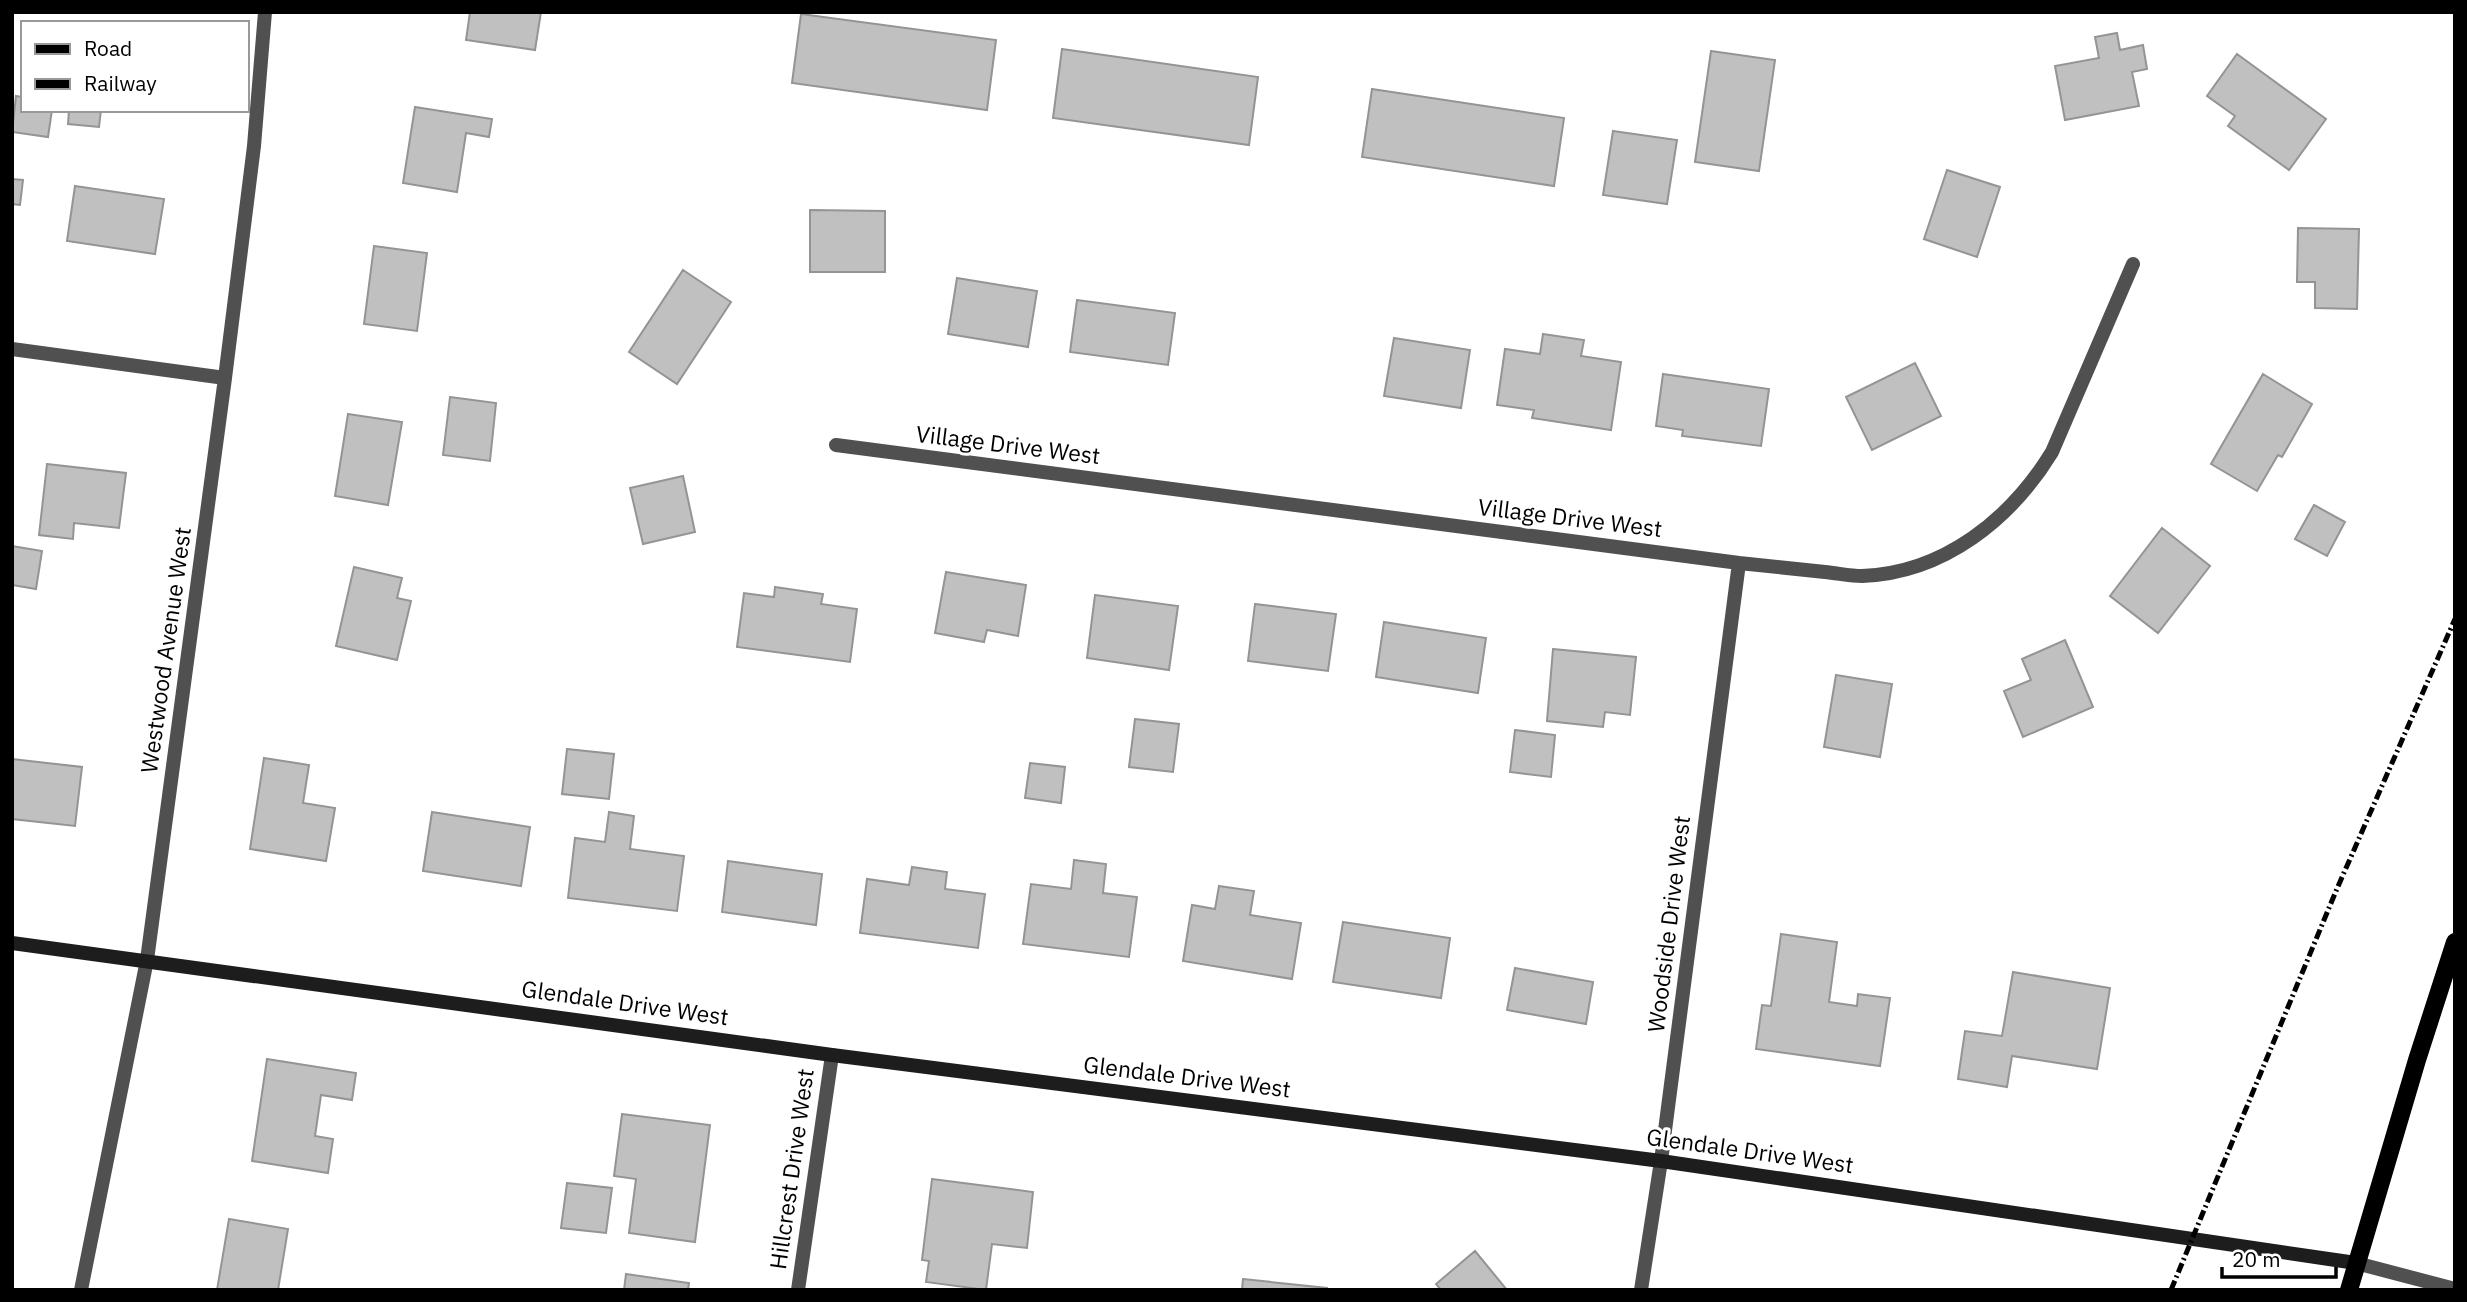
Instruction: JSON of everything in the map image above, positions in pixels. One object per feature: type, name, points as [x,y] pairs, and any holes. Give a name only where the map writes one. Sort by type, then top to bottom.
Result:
[{"type":"main road","points":[[2349,1290],[2455,942]]},
{"type":"street","name":"Westwood Avenue West","points":[[82,1290],[147,960],[254,146],[265,12]]},
{"type":"street","name":"Village Drive West","points":[[836,445],[1739,563],[1862,576],[1910,569],[1955,551],[1989,527],[2035,480],[2052,452],[2133,264]]},
{"type":"street","points":[[12,349],[225,378]]},
{"type":"street","name":"Woodside Drive West","points":[[1641,1290],[1661,1161],[1739,563]]},
{"type":"street","name":"Glendale Drive West","points":[[12,943],[832,1055],[1661,1161],[2356,1263]]},
{"type":"street","name":"Hillcrest Drive West","points":[[798,1290],[832,1055]]},
{"type":"street","points":[[2356,1263],[2455,1289]]},
{"type":"building","points":[[470,12],[541,12],[535,50],[466,40]]},
{"type":"building","points":[[801,14],[996,40],[987,110],[792,83]]},
{"type":"building","points":[[2117,33],[2120,50],[2143,45],[2147,69],[2132,72],[2139,106],[2065,120],[2055,66],[2099,58],[2095,37]]},
{"type":"building","points":[[1062,49],[1258,77],[1249,145],[1053,118]]},
{"type":"building","points":[[1711,51],[1775,60],[1759,171],[1695,162]]},
{"type":"building","points":[[2237,54],[2326,119],[2289,170],[2228,126],[2235,116],[2207,96]]},
{"type":"building","points":[[1372,89],[1564,118],[1554,186],[1362,157]]},
{"type":"building","points":[[16,96],[21,97],[21,112],[52,112],[48,137],[12,132]]},
{"type":"building","points":[[415,107],[492,119],[489,137],[466,133],[457,192],[403,183]]},
{"type":"building","points":[[69,112],[101,112],[99,127],[68,124]]},
{"type":"building","points":[[1613,131],[1677,140],[1667,204],[1603,195]]},
{"type":"building","points":[[1947,170],[2000,187],[1977,257],[1924,239]]},
{"type":"building","points":[[12,179],[23,180],[20,205],[12,204]]},
{"type":"building","points":[[75,186],[164,199],[155,254],[67,241]]},
{"type":"building","points":[[810,210],[885,211],[885,272],[810,272]]},
{"type":"building","points":[[2298,228],[2359,229],[2357,309],[2315,308],[2315,282],[2297,282]]},
{"type":"building","points":[[374,246],[427,253],[417,331],[364,324]]},
{"type":"building","points":[[683,270],[731,302],[677,384],[629,352]]},
{"type":"building","points":[[957,278],[1037,291],[1028,347],[948,334]]},
{"type":"building","points":[[1077,300],[1175,313],[1168,365],[1070,352]]},
{"type":"building","points":[[1543,334],[1584,340],[1581,356],[1621,362],[1611,430],[1532,418],[1534,410],[1497,405],[1505,349],[1540,354]]},
{"type":"building","points":[[1394,338],[1470,350],[1461,408],[1384,396]]},
{"type":"building","points":[[1915,363],[1941,416],[1872,450],[1846,397]]},
{"type":"building","points":[[1663,374],[1769,389],[1761,446],[1682,436],[1683,430],[1656,426]]},
{"type":"building","points":[[2263,374],[2312,404],[2282,457],[2278,455],[2257,491],[2211,464]]},
{"type":"building","points":[[450,397],[496,403],[490,461],[443,455]]},
{"type":"building","points":[[348,414],[402,422],[388,505],[335,496]]},
{"type":"building","points":[[47,464],[126,473],[119,528],[74,523],[73,539],[39,535]]},
{"type":"building","points":[[683,476],[695,532],[643,544],[630,488]]},
{"type":"building","points":[[2314,505],[2345,522],[2327,556],[2295,539]]},
{"type":"building","points":[[2162,528],[2210,566],[2158,633],[2110,596]]},
{"type":"building","points":[[12,546],[42,551],[36,589],[12,585]]},
{"type":"building","points":[[354,567],[402,578],[397,598],[411,601],[397,660],[336,646]]},
{"type":"building","points":[[946,572],[1026,585],[1018,636],[987,630],[984,642],[935,633]]},
{"type":"building","points":[[775,587],[823,594],[821,604],[857,609],[850,662],[737,647],[744,593],[774,597]]},
{"type":"building","points":[[1095,595],[1178,606],[1169,670],[1087,658]]},
{"type":"building","points":[[1255,604],[1336,614],[1328,671],[1248,661]]},
{"type":"building","points":[[1384,622],[1486,638],[1478,693],[1376,677]]},
{"type":"building","points":[[2065,640],[2093,707],[2023,737],[2004,691],[2031,680],[2022,659]]},
{"type":"building","points":[[1553,649],[1636,657],[1630,715],[1605,712],[1603,727],[1547,721]]},
{"type":"building","points":[[1836,675],[1892,684],[1880,757],[1824,747]]},
{"type":"building","points":[[1135,719],[1179,724],[1173,772],[1129,767]]},
{"type":"building","points":[[1515,730],[1555,735],[1551,777],[1510,772]]},
{"type":"building","points":[[567,749],[614,754],[609,799],[562,794]]},
{"type":"building","points":[[264,758],[309,765],[303,803],[335,808],[326,861],[250,849]]},
{"type":"building","points":[[12,759],[82,767],[75,826],[12,819]]},
{"type":"building","points":[[1030,763],[1065,767],[1061,803],[1025,798]]},
{"type":"building","points":[[432,812],[530,827],[521,886],[423,871]]},
{"type":"building","points":[[609,812],[634,816],[630,849],[684,856],[677,911],[568,898],[575,838],[605,842]]},
{"type":"building","points":[[1074,860],[1106,864],[1103,893],[1137,897],[1129,957],[1023,944],[1031,884],[1071,889]]},
{"type":"building","points":[[728,861],[822,874],[816,925],[722,912]]},
{"type":"building","points":[[912,867],[947,872],[945,889],[985,894],[978,948],[860,933],[867,879],[909,885]]},
{"type":"building","points":[[1219,886],[1254,891],[1250,915],[1301,923],[1292,979],[1183,961],[1192,905],[1215,909]]},
{"type":"building","points":[[1343,922],[1450,938],[1441,998],[1333,982]]},
{"type":"building","points":[[1781,934],[1837,942],[1829,1002],[1857,1006],[1858,994],[1890,998],[1880,1066],[1756,1049],[1762,1005],[1771,1006]]},
{"type":"building","points":[[1515,968],[1593,982],[1586,1024],[1507,1010]]},
{"type":"building","points":[[2013,972],[2110,988],[2097,1069],[2012,1056],[2007,1087],[1958,1079],[1965,1031],[2002,1036]]},
{"type":"building","points":[[267,1059],[356,1073],[352,1100],[321,1095],[315,1136],[333,1139],[328,1173],[252,1161]]},
{"type":"building","points":[[622,1114],[710,1125],[695,1242],[629,1233],[636,1179],[614,1176]]},
{"type":"building","points":[[932,1179],[1033,1192],[1027,1248],[992,1244],[986,1290],[926,1282],[929,1261],[922,1260]]},
{"type":"building","points":[[567,1183],[612,1188],[606,1233],[561,1228]]},
{"type":"building","points":[[229,1219],[288,1229],[278,1290],[217,1290]]},
{"type":"building","points":[[1475,1251],[1507,1290],[1441,1290],[1436,1284]]},
{"type":"building","points":[[626,1274],[689,1283],[688,1290],[624,1290]]},
{"type":"building","points":[[1243,1279],[1327,1288],[1327,1290],[1242,1290]]},
{"type":"railway","points":[[2171,1290],[2336,891],[2455,619]]}]
